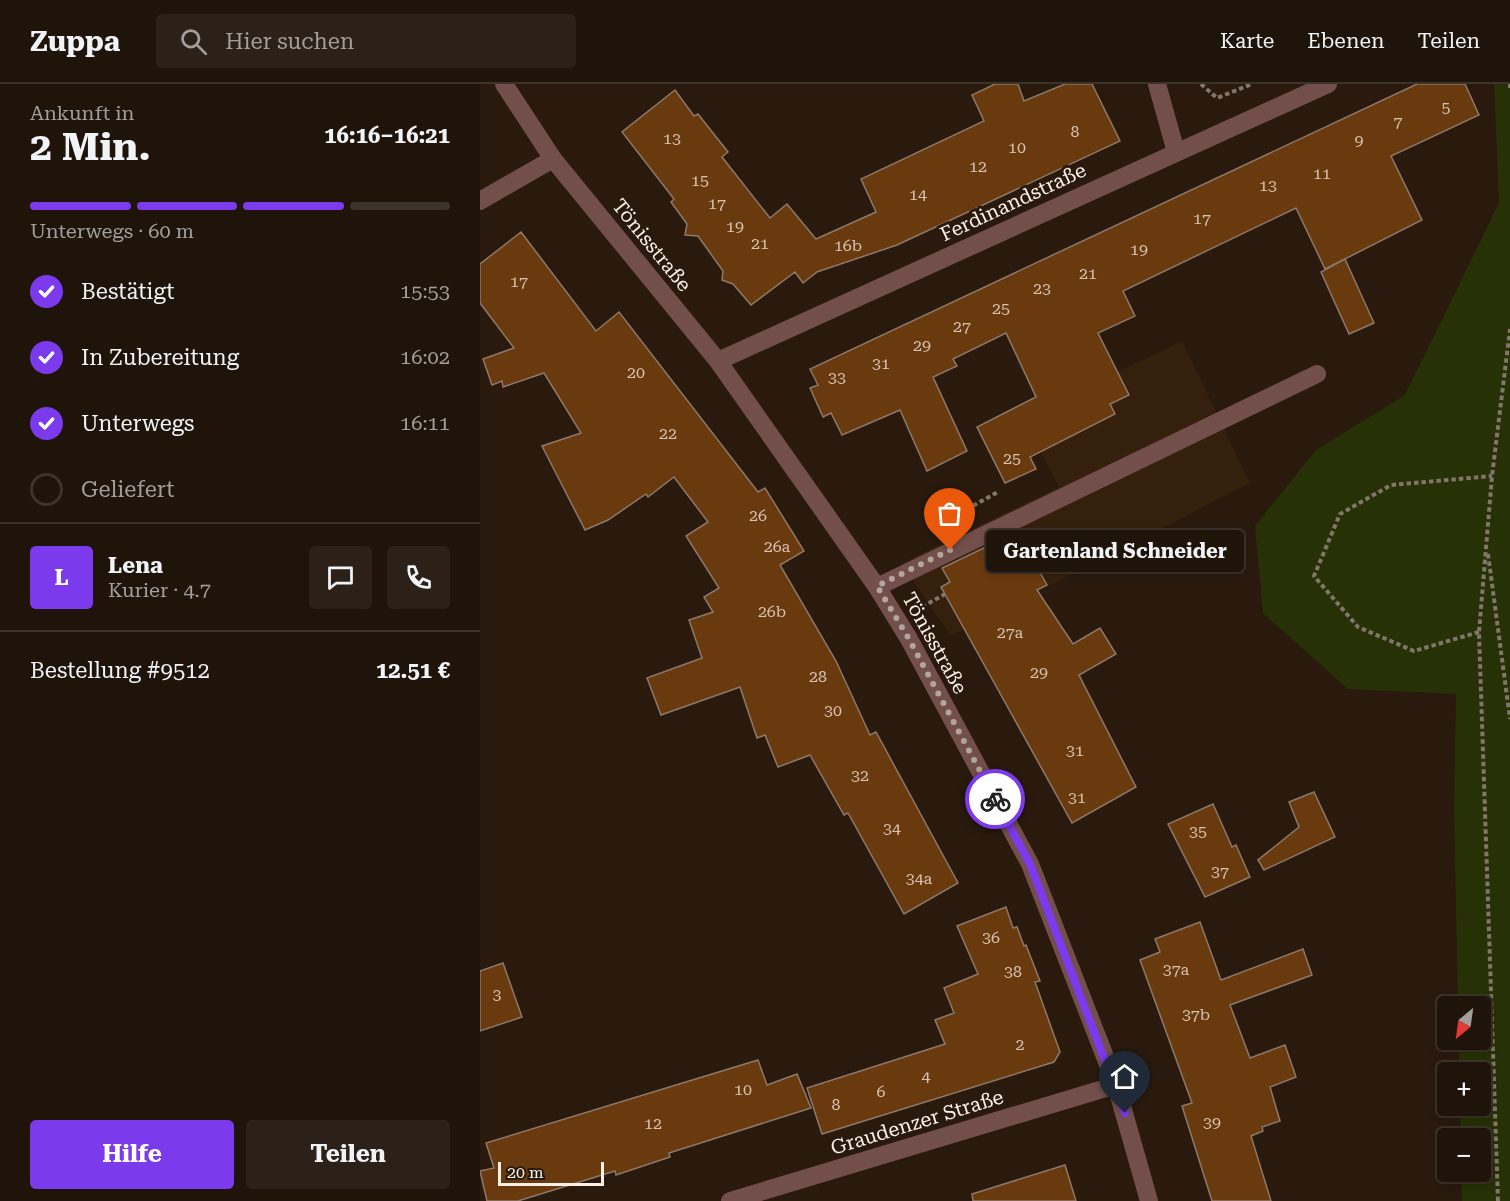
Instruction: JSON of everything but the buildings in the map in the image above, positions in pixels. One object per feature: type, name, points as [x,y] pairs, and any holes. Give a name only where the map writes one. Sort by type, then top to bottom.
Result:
[{"type":"street","name":"Tönisstraße","points":[[504,84],[554,159],[718,361],[877,586],[909,639],[1030,864],[1116,1085],[1149,1201]]},
{"type":"street","points":[[1158,84],[1176,152]]},
{"type":"street","name":"Ferdinandstraße","points":[[718,361],[1328,84]]},
{"type":"street","points":[[480,201],[554,159]]},
{"type":"street","points":[[877,586],[1317,374]]},
{"type":"street","name":"Graudenzer Straße","points":[[730,1201],[1116,1085]]},
{"type":"path","points":[[1201,84],[1217,98],[1252,84]]},
{"type":"path","points":[[1498,1201],[1479,632],[1492,476],[1510,328]]},
{"type":"path","points":[[1479,632],[1414,651],[1358,627],[1314,576],[1340,514],[1391,484],[1492,476]]},
{"type":"path","points":[[1487,547],[1510,719]]},
{"type":"path","points":[[919,609],[945,594]]},
{"type":"shaded area","points":[[1182,341],[1250,483],[951,636],[901,563],[1059,487],[1023,418]]},
{"type":"green space","points":[[1494,84],[1510,84],[1510,1201],[1462,1201],[1461,1182],[1491,1182],[1491,1128],[1461,1128],[1460,1116],[1491,1116],[1491,1062],[1459,1062],[1459,1050],[1491,1050],[1491,996],[1458,996],[1454,807],[1456,694],[1348,689],[1263,613],[1255,526],[1316,450],[1405,395],[1499,203]]},
{"type":"way so far","points":[[950,550],[877,586],[909,639],[995,799]]},
{"type":"place","name":"Gartenland Schneider","points":[[950,550]]},
{"type":"route","points":[[995,799],[1030,864],[1104,1052],[1125,1113]]}]
